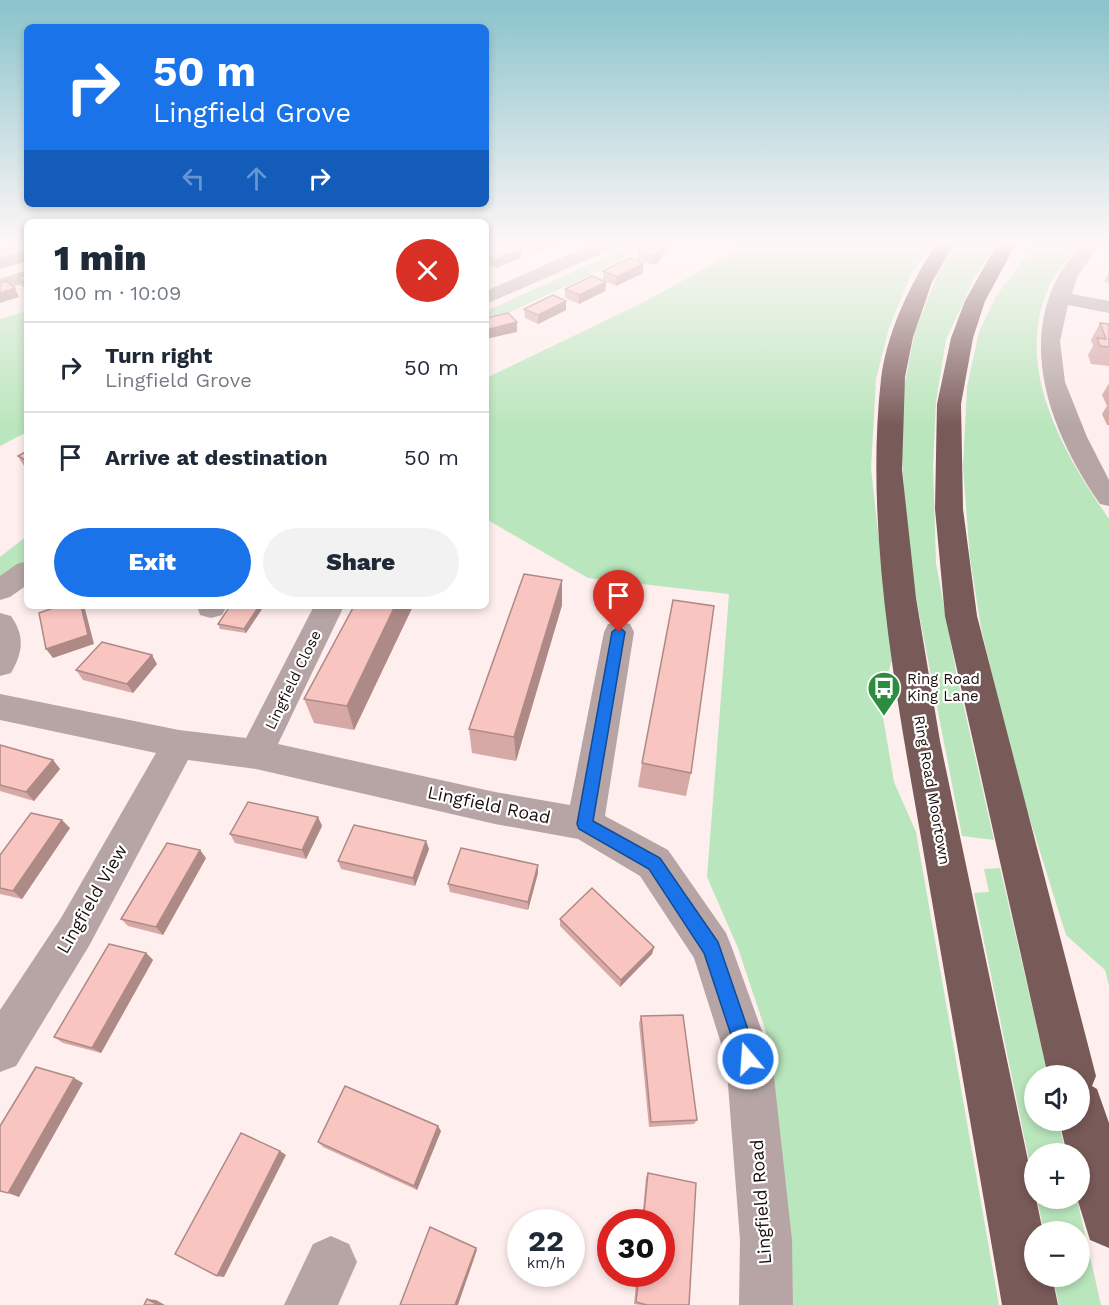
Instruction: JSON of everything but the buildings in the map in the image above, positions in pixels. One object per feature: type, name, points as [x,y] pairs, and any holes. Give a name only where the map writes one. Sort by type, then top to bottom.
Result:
[{"type":"highway","name":"Ring Road Moortown","points":[[914,305],[902,337],[893,377],[889,470],[900,597],[922,741],[1030,1305]]},
{"type":"highway","points":[[974,305],[962,339],[949,404],[949,509],[961,616],[1069,1065]]},
{"type":"highway","points":[[1086,1131],[1109,1221]]},
{"type":"street","points":[[1058,305],[1050,341],[1054,382],[1075,437],[1094,477],[1109,498]]},
{"type":"street","points":[[0,590],[24,574]]},
{"type":"street","name":"Lingfield Close","points":[[256,754],[328,609]]},
{"type":"street","points":[[0,624],[4,628],[7,649],[0,664]]},
{"type":"street","points":[[585,824],[619,632]]},
{"type":"street","name":"Lingfield Road","points":[[0,707],[179,744],[256,754],[495,808],[585,824],[654,863],[711,948],[748,1059],[766,1240],[766,1305]]},
{"type":"street","name":"Lingfield View","points":[[0,1050],[75,932],[179,744]]},
{"type":"green space","points":[[500,305],[525,305],[508,313],[489,316],[489,310]]},
{"type":"green space","points":[[638,305],[898,305],[889,328],[876,379],[871,468],[892,660],[880,699],[894,782],[916,832],[999,1305],[793,1305],[791,1238],[766,1032],[738,948],[707,877],[729,594],[588,578],[489,521],[489,377]]},
{"type":"green space","points":[[925,305],[962,305],[946,340],[936,402],[933,465],[936,563],[957,677],[994,840],[962,836],[908,556],[902,457],[903,393],[915,331]]},
{"type":"green space","points":[[992,305],[1043,305],[1039,319],[1037,349],[1040,380],[1049,410],[1076,468],[1109,519],[1109,985],[1105,970],[1066,935],[1017,778],[981,628],[970,558],[963,467],[967,387],[979,332]]},
{"type":"green space","points":[[24,312],[24,434],[0,446],[0,319]]},
{"type":"green space","points":[[24,538],[24,561],[0,580],[0,557]]},
{"type":"green space","points":[[1000,868],[1046,1065],[1024,1065],[1024,1131],[1060,1131],[1064,1143],[1026,1143],[974,893],[989,892],[984,869]]},
{"type":"green space","points":[[1039,1209],[1079,1209],[1082,1221],[1042,1221]]},
{"type":"green space","points":[[1090,1256],[1101,1305],[1059,1305],[1055,1287],[1090,1287]]},
{"type":"place","name":"Ring Road King Lane","points":[[884,717]]},
{"type":"route","points":[[619,632],[585,824],[654,863],[711,948],[748,1059]]}]
